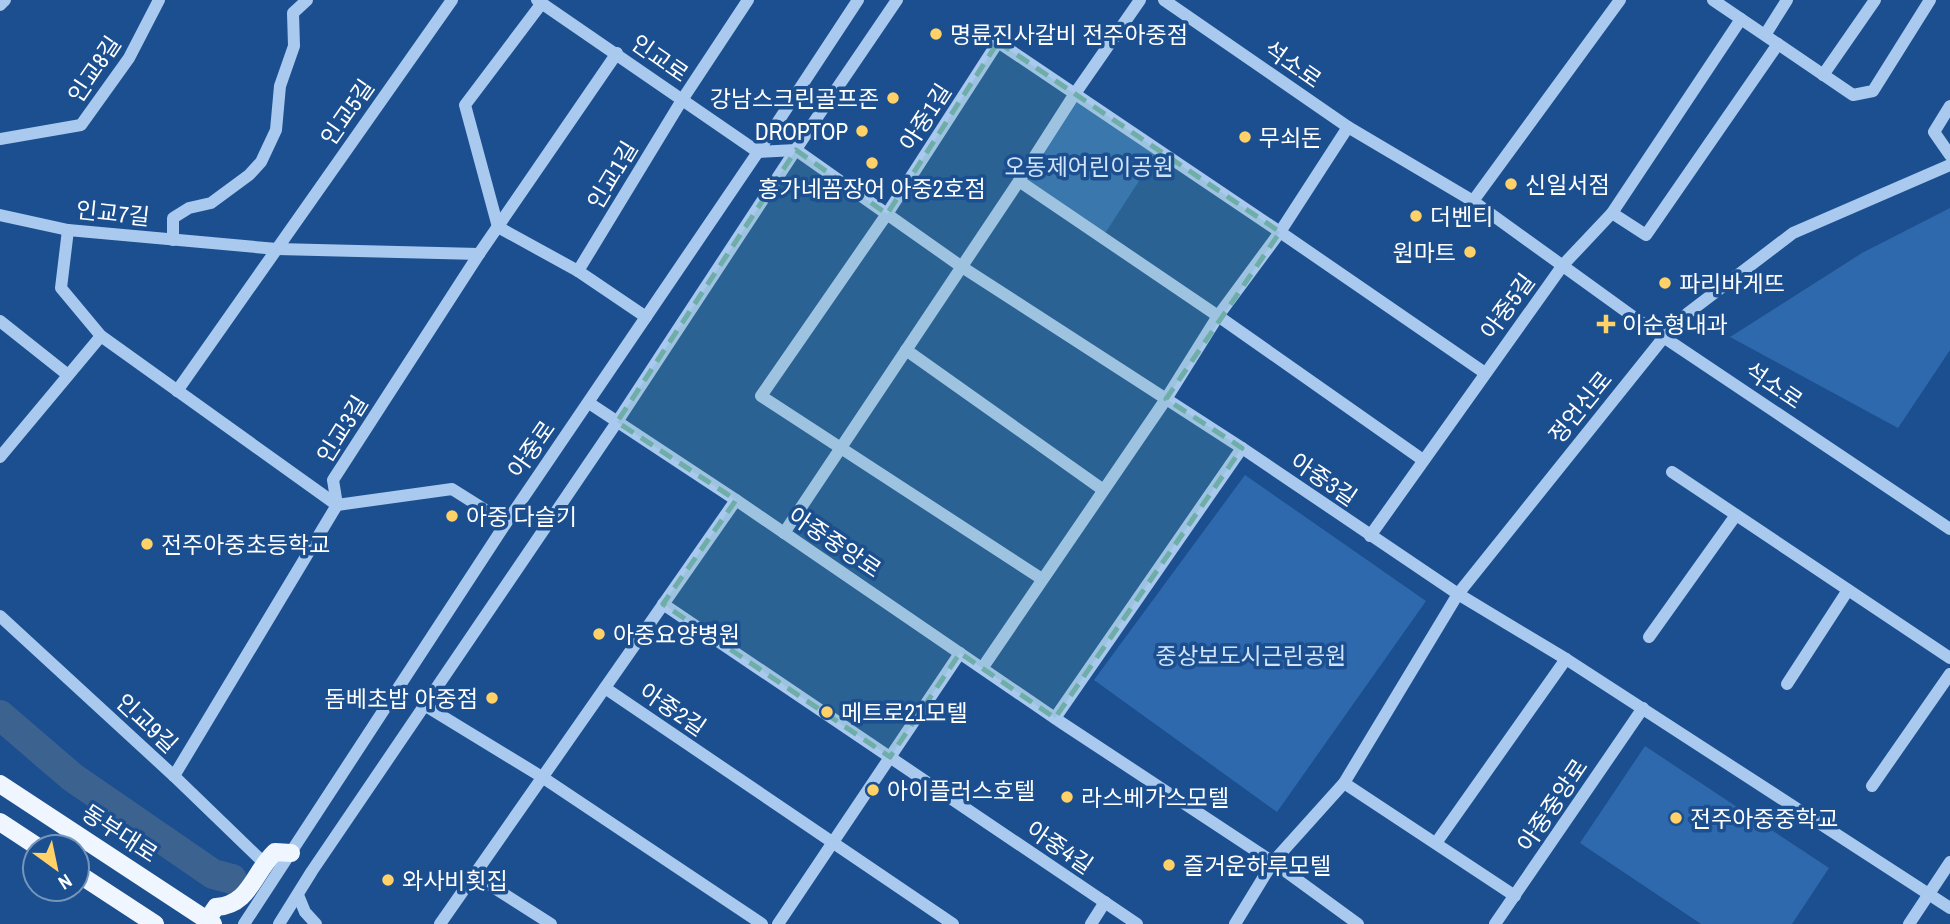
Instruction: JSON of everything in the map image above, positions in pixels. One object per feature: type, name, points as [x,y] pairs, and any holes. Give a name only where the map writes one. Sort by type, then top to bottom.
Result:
[{"type":"main road","name":"동부대로","points":[[0,783],[210,922]]},
{"type":"main road","points":[[0,822],[21,836]]},
{"type":"main road","points":[[210,922],[216,907],[244,897],[264,863],[275,852],[291,853]]},
{"type":"main road","points":[[91,882],[155,924]]},
{"type":"street","points":[[0,5],[5,0]]},
{"type":"street","name":"인교8길","points":[[0,139],[81,125],[129,58],[159,0]]},
{"type":"street","name":"인교7길","points":[[0,215],[68,230],[173,240],[173,218],[189,208],[211,203],[242,181],[261,162],[275,130],[279,86],[294,46],[293,13],[307,0]]},
{"type":"street","name":"인교5길","points":[[177,391],[452,0]]},
{"type":"street","name":"아중로","points":[[244,924],[506,523],[858,0]]},
{"type":"street","points":[[279,924],[897,0]]},
{"type":"street","points":[[784,533],[1074,95],[1140,0]]},
{"type":"street","name":"석소로","points":[[1164,0],[1348,128],[1473,201],[1664,337],[1950,529]]},
{"type":"street","points":[[1473,201],[1620,0]]},
{"type":"street","points":[[1713,0],[1729,4],[1741,19],[1853,95],[1872,91],[1930,0]]},
{"type":"street","points":[[1765,35],[1787,0]]},
{"type":"street","points":[[1823,75],[1875,0]]},
{"type":"street","name":"인교1길","points":[[578,271],[745,1]]},
{"type":"street","points":[[539,2],[465,105],[498,227],[578,271],[646,317]]},
{"type":"street","name":"인교로","points":[[539,2],[758,152]]},
{"type":"street","name":"아중5길","points":[[1370,536],[1563,265],[1612,213],[1741,19]]},
{"type":"street","name":"아중1길","points":[[887,214],[998,42],[1280,232]]},
{"type":"street","points":[[1612,213],[1646,235],[1778,44]]},
{"type":"street","name":"인교3길","points":[[174,776],[337,505],[333,480],[479,254],[617,53]]},
{"type":"street","points":[[1950,106],[1934,132],[1950,155]]},
{"type":"street","points":[[983,667],[1102,489],[1166,399],[1218,316],[1280,232],[1348,128]]},
{"type":"street","points":[[758,152],[796,150],[962,267]]},
{"type":"street","name":"정언신로","points":[[1234,924],[1273,862],[1344,783],[1458,594],[1664,337],[1688,313],[1793,233],[1950,165]]},
{"type":"street","points":[[1019,181],[1423,460]]},
{"type":"street","points":[[887,214],[761,396],[1042,579]]},
{"type":"street","points":[[68,230],[61,288],[101,336],[337,505],[452,489],[506,523]]},
{"type":"street","name":"아중5길","points":[[1280,232],[1485,373]]},
{"type":"street","points":[[173,240],[277,248],[479,254]]},
{"type":"street","name":"아중3길","points":[[962,267],[1242,448],[1458,594],[1643,708],[1950,908]]},
{"type":"street","points":[[0,321],[68,375]]},
{"type":"street","points":[[0,457],[101,336]]},
{"type":"street","points":[[906,350],[1102,489]]},
{"type":"street","name":"아중중앙로","points":[[589,402],[1055,718],[1273,862],[1358,924]]},
{"type":"street","points":[[1055,718],[1242,448]]},
{"type":"street","points":[[1672,472],[1950,657]]},
{"type":"street","name":"아중2길","points":[[440,924],[736,500]]},
{"type":"street","points":[[1649,637],[1736,515]]},
{"type":"street","points":[[1787,684],[1848,590]]},
{"type":"street","name":"아중4길","points":[[663,604],[1137,924]]},
{"type":"street","name":"인교9길","points":[[0,616],[264,863]]},
{"type":"street","points":[[778,924],[960,653]]},
{"type":"street","points":[[1436,843],[1566,659]]},
{"type":"street","points":[[1872,786],[1950,674]]},
{"type":"street","name":"아중2길","points":[[605,688],[833,842]]},
{"type":"street","points":[[424,705],[542,777],[762,924]]},
{"type":"street","name":"아중중앙로","points":[[1495,924],[1643,708]]},
{"type":"street","points":[[1344,783],[1515,896]]},
{"type":"street","points":[[833,842],[953,924]]},
{"type":"street","points":[[1909,924],[1950,862]]},
{"type":"street","points":[[474,875],[551,924]]},
{"type":"street","points":[[298,895],[305,912],[316,924]]},
{"type":"street","points":[[1091,924],[1105,902]]},
{"type":"highlighted area","points":[[998,42],[1280,232],[1166,399],[1242,448],[1055,718],[960,653],[890,757],[663,604],[736,500],[617,422],[796,150],[887,214]]},
{"type":"green space","name":"오동제어린이공원","points":[[1074,95],[1159,150],[1102,238],[1019,181]]},
{"type":"green space","points":[[1950,208],[1950,350],[1898,428],[1730,337],[1862,253]]},
{"type":"green space","name":"중상보도시근린공원","points":[[1245,475],[1426,601],[1277,812],[1094,680]]},
{"type":"green space","points":[[1645,746],[1829,868],[1792,924],[1701,924],[1580,843]]},
{"type":"waterway","points":[[0,715],[72,777],[213,874],[232,879]]},
{"type":"place","name":"명륜진사갈비 전주아중점","points":[[936,34]]},
{"type":"place","name":"강남스크린골프존","points":[[893,98]]},
{"type":"place","name":"DROPTOP","points":[[862,131]]},
{"type":"place","name":"무쇠돈","points":[[1245,137]]},
{"type":"place","name":"홍가네꼼장어 아중2호점","points":[[872,163]]},
{"type":"place","name":"신일서점","points":[[1511,184]]},
{"type":"place","name":"더벤티","points":[[1416,216]]},
{"type":"place","name":"원마트","points":[[1470,252]]},
{"type":"place","name":"파리바게뜨","points":[[1665,283]]},
{"type":"place","name":"이순형내과","points":[[1606,324]]},
{"type":"place","name":"아중 다슬기","points":[[452,516]]},
{"type":"place","name":"전주아중초등학교","points":[[147,544]]},
{"type":"place","name":"아중요양병원","points":[[599,634]]},
{"type":"place","name":"돔베초밥 아중점","points":[[492,698]]},
{"type":"place","name":"메트로21모텔","points":[[827,712]]},
{"type":"place","name":"아이플러스호텔","points":[[873,790]]},
{"type":"place","name":"라스베가스모텔","points":[[1067,797]]},
{"type":"place","name":"전주아중중학교","points":[[1676,818]]},
{"type":"place","name":"즐거운하루모텔","points":[[1169,865]]},
{"type":"place","name":"와사비횟집","points":[[388,880]]}]
